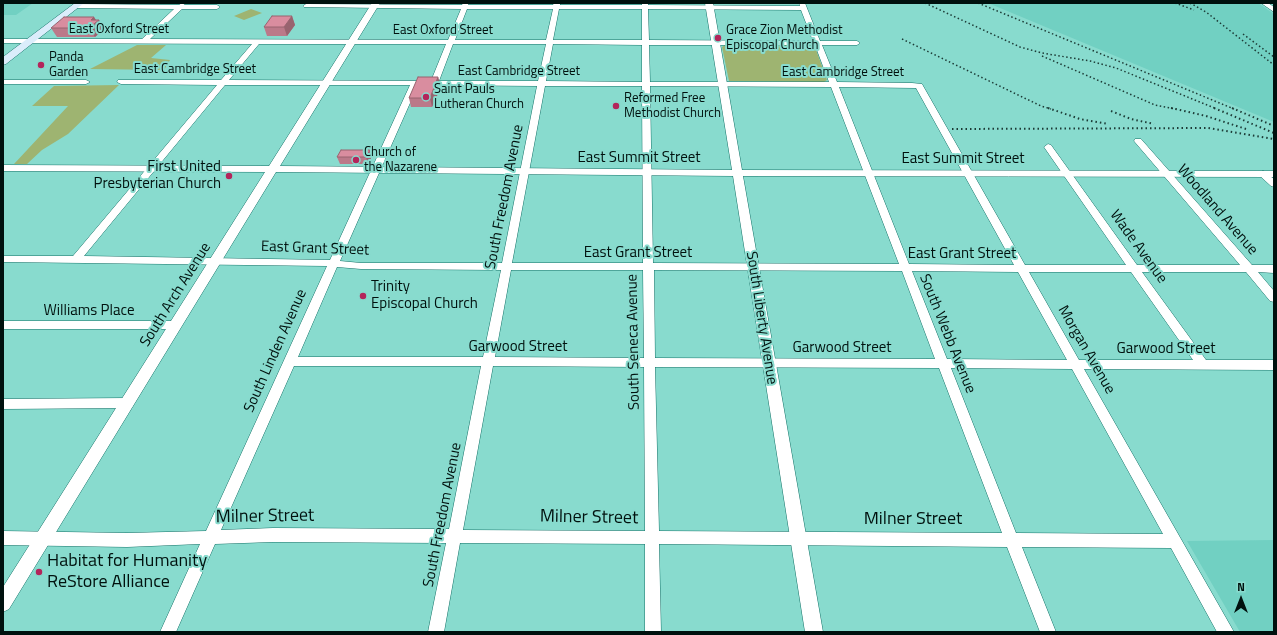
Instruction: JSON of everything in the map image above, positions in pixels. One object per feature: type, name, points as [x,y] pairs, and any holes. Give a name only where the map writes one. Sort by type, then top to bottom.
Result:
[{"type":"main road","points":[[3,62],[78,5]]},
{"type":"street","points":[[1264,3],[1274,10]]},
{"type":"street","points":[[78,5],[182,5],[217,7]]},
{"type":"street","points":[[143,42],[182,5]]},
{"type":"street","name":"South Arch Avenue","points":[[3,603],[375,5]]},
{"type":"street","points":[[434,83],[465,5]]},
{"type":"street","name":"South Freedom Avenue","points":[[436,632],[557,5]]},
{"type":"street","name":"South Seneca Avenue","points":[[645,5],[653,632]]},
{"type":"street","points":[[306,6],[803,6]]},
{"type":"street","name":"South Liberty Avenue","points":[[709,6],[814,632]]},
{"type":"street","name":"South Webb Avenue","points":[[803,6],[1048,632]]},
{"type":"street","name":"East Oxford Street","points":[[3,41],[857,43]]},
{"type":"street","points":[[76,260],[257,42]]},
{"type":"street","points":[[3,82],[86,82]]},
{"type":"street","name":"East Cambridge Street","points":[[121,82],[916,85]]},
{"type":"street","name":"South Linden Avenue","points":[[168,632],[332,264],[415,83]]},
{"type":"street","name":"Morgan Avenue","points":[[916,85],[921,89],[1226,632]]},
{"type":"street","name":"Woodland Avenue","points":[[1138,141],[1274,298]]},
{"type":"street","name":"Wade Avenue","points":[[1048,147],[1203,365]]},
{"type":"street","name":"East Summit Street","points":[[3,168],[273,169],[737,174],[1269,174]]},
{"type":"street","points":[[1269,174],[1274,184]]},
{"type":"street","name":"East Grant Street","points":[[3,259],[316,262],[360,266],[905,269],[1274,269]]},
{"type":"street","name":"Williams Place","points":[[3,325],[175,325]]},
{"type":"street","name":"Garwood Street","points":[[290,361],[1274,365]]},
{"type":"street","points":[[3,404],[128,403]]},
{"type":"street","name":"Milner Street","points":[[3,538],[127,540],[273,535],[1175,541]]},
{"type":"shaded area","points":[[3,3],[33,3],[16,15],[3,15]]},
{"type":"shaded area","points":[[988,3],[1258,3],[1274,14],[1274,122]]},
{"type":"shaded area","points":[[251,9],[262,13],[244,20],[234,16]]},
{"type":"shaded area","points":[[137,45],[166,45],[151,58],[170,60],[164,70],[90,69]]},
{"type":"shaded area","points":[[725,45],[811,45],[815,47],[827,80],[824,82],[729,81],[722,47]]},
{"type":"shaded area","points":[[119,85],[68,134],[42,150],[27,164],[14,164],[68,106],[32,106],[54,86]]},
{"type":"shaded area","points":[[1274,540],[1274,632],[1240,632],[1187,541]]},
{"type":"building","points":[[272,16],[292,16],[284,27],[264,27]]},
{"type":"building","points":[[64,17],[94,17],[91,20],[99,20],[89,28],[51,28]]},
{"type":"building","points":[[418,77],[438,77],[430,98],[409,98]]},
{"type":"building","points":[[341,150],[370,150],[366,157],[337,157]]},
{"type":"railway","points":[[925,3],[1020,47],[1042,53],[1090,61],[1116,68],[1217,109]]},
{"type":"railway","points":[[978,3],[1234,109]]},
{"type":"railway","points":[[1175,3],[1194,10]]},
{"type":"railway","points":[[1190,3],[1206,12],[1274,65]]},
{"type":"railway","points":[[1243,34],[1274,57]]},
{"type":"railway","points":[[902,39],[1041,106],[1050,109]]},
{"type":"railway","points":[[1042,56],[1155,105],[1172,108]]},
{"type":"railway","points":[[1172,108],[1206,116],[1246,129]]},
{"type":"railway","points":[[1214,108],[1274,133]]},
{"type":"railway","points":[[1232,108],[1274,126]]},
{"type":"railway","points":[[1050,109],[1080,119],[1108,124]]},
{"type":"railway","points":[[1111,111],[1131,119],[1154,124]]},
{"type":"railway","points":[[952,129],[1208,128],[1274,139]]},
{"type":"place","name":"Grace Zion Methodist Episcopal Church","points":[[718,38]]},
{"type":"place","name":"Panda Garden","points":[[41,65]]},
{"type":"place","name":"Saint Pauls Lutheran Church","points":[[426,97]]},
{"type":"place","name":"Reformed Free Methodist Church","points":[[616,106]]},
{"type":"place","name":"Church of the Nazarene","points":[[356,160]]},
{"type":"place","name":"First United Presbyterian Church","points":[[229,176]]},
{"type":"place","name":"Trinity Episcopal Church","points":[[363,296]]},
{"type":"place","name":"Habitat for Humanity ReStore Alliance","points":[[39,572]]}]
